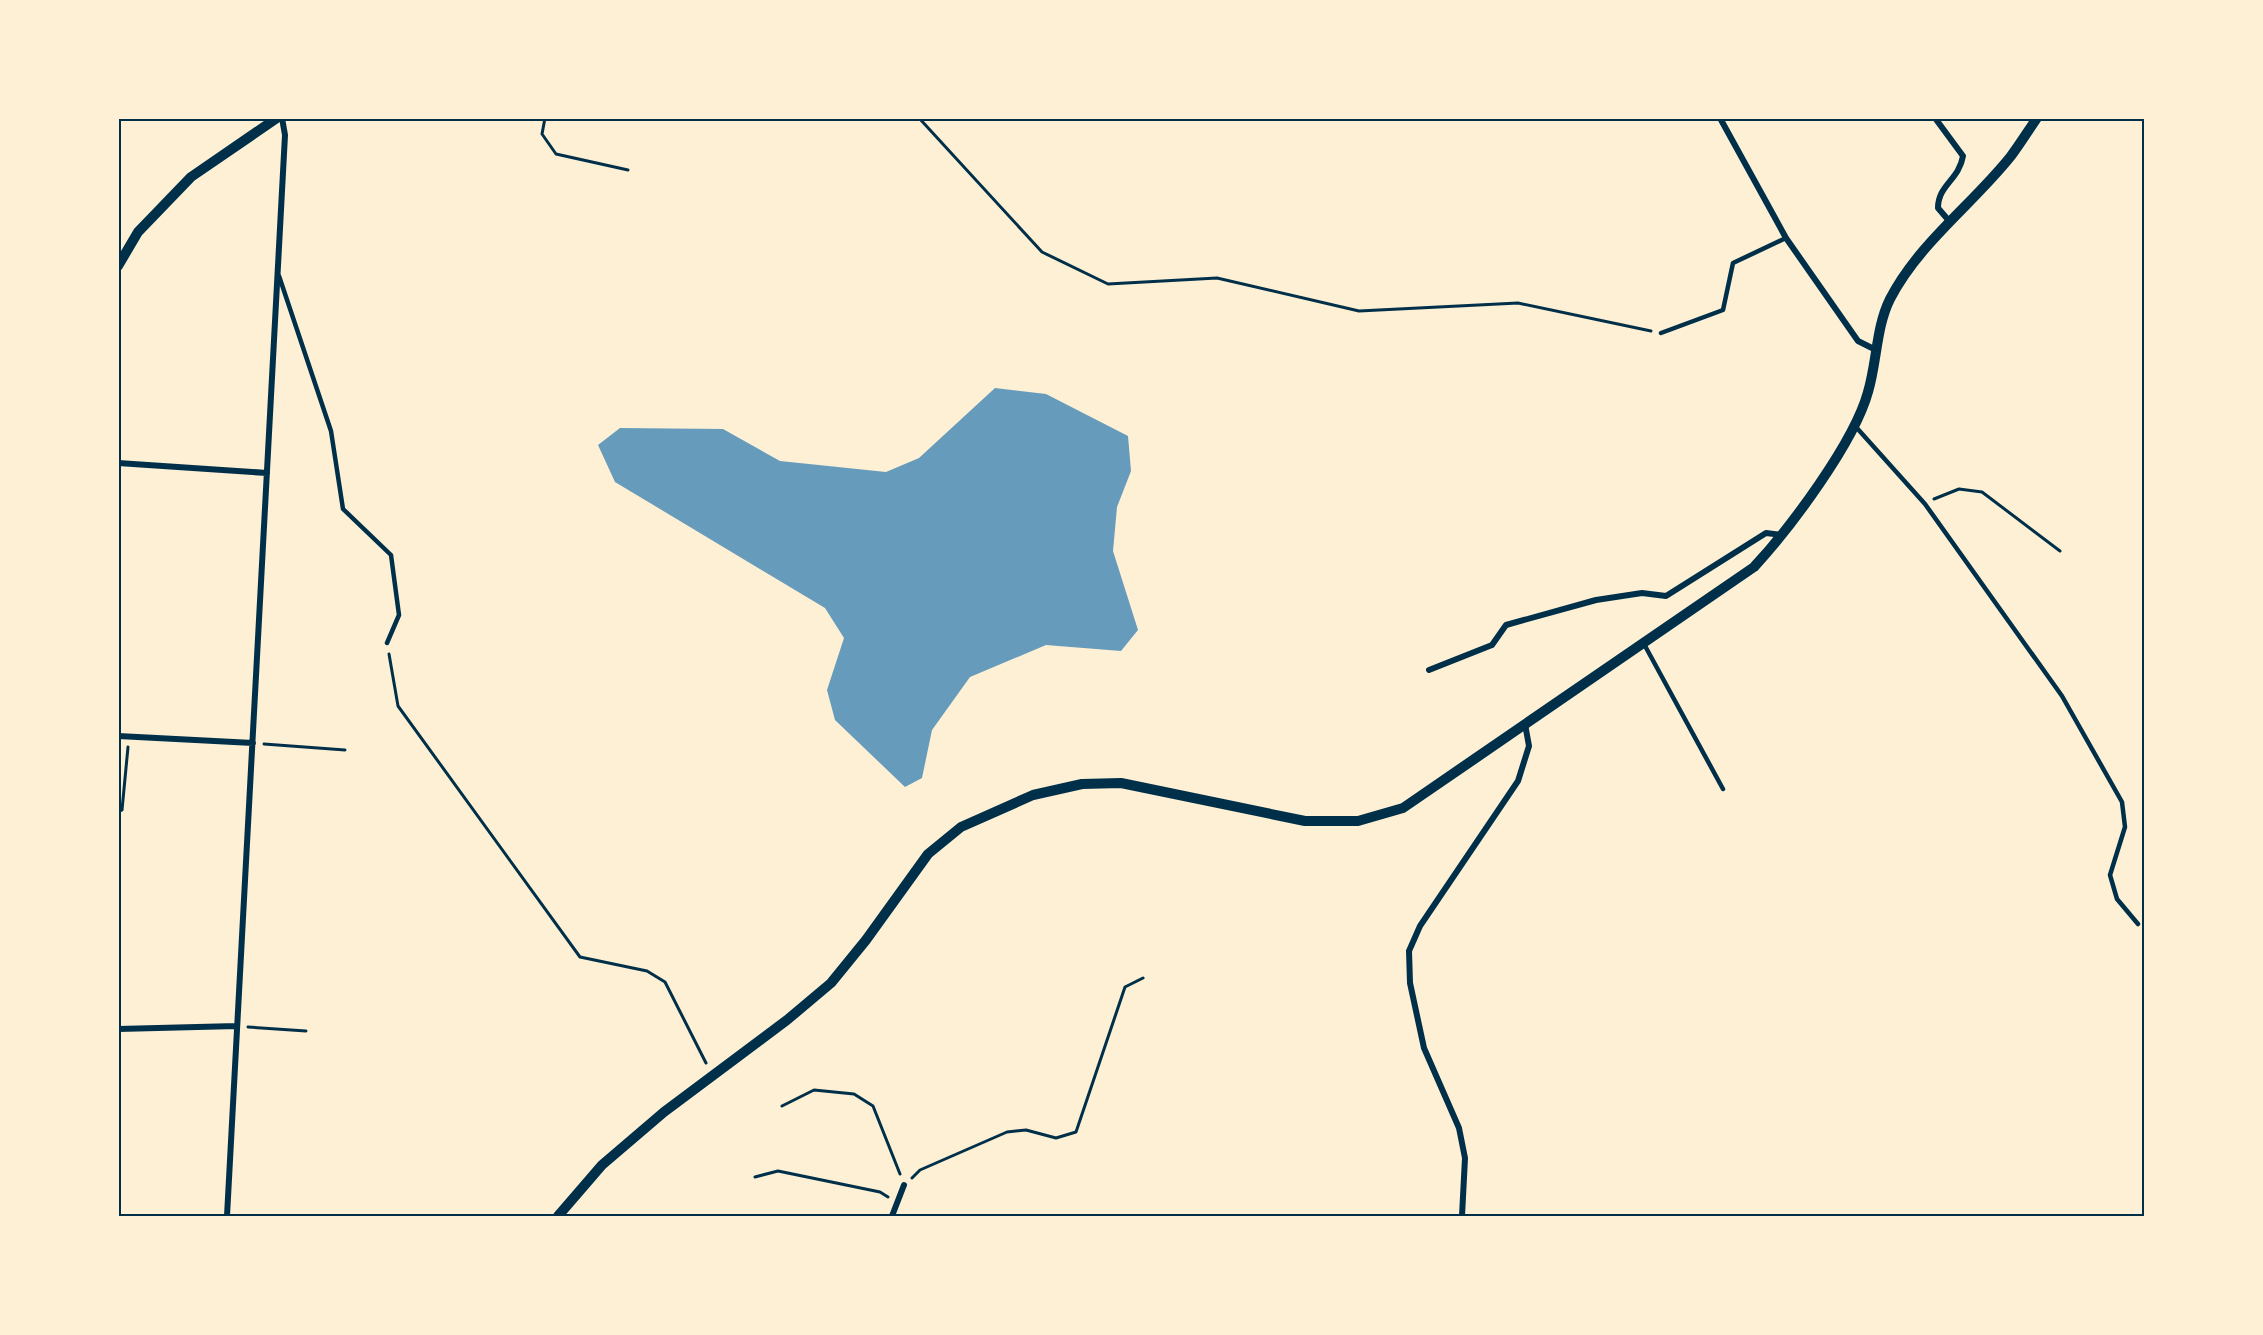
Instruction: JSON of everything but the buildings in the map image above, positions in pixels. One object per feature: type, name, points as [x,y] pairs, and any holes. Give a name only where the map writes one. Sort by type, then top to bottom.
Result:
[{"type":"street","points":[[118,266],[138,232],[191,177],[277,118]]},
{"type":"street","points":[[227,1216],[285,135],[282,118]]},
{"type":"street","points":[[1720,118],[1786,238],[1858,340],[1876,350]]},
{"type":"street","points":[[1935,118],[1964,156],[1961,170],[1938,196],[1938,208],[1950,222]]},
{"type":"street","points":[[558,1216],[602,1165],[664,1112],[787,1020],[831,983],[866,940],[928,854],[961,827],[1033,795],[1082,784],[1121,783],[1305,821],[1358,821],[1403,808],[1754,567],[1783,535],[1854,425],[1868,393],[1876,350],[1890,301],[1914,261],[2011,156],[2037,118]]},
{"type":"street","points":[[118,464],[267,473]]},
{"type":"street","points":[[1429,670],[1492,645],[1506,625],[1596,600],[1642,593],[1666,596],[1766,533],[1783,535]]},
{"type":"street","points":[[1462,1216],[1465,1158],[1459,1128],[1424,1048],[1410,983],[1409,951],[1420,926],[1518,782],[1529,746],[1525,724]]},
{"type":"street","points":[[118,736],[253,743]]},
{"type":"street","points":[[118,1029],[237,1026]]},
{"type":"street","points":[[892,1216],[904,1185]]},
{"type":"lane","points":[[1661,333],[1723,310],[1733,262],[1786,238]]},
{"type":"lane","points":[[278,273],[331,431],[343,508],[391,555],[399,615],[387,643]]},
{"type":"lane","points":[[1854,425],[1924,504],[2062,696],[2122,802],[2125,827],[2110,875],[2117,899],[2138,924]]},
{"type":"lane","points":[[1644,644],[1723,789]]},
{"type":"path","points":[[545,118],[542,134],[556,154],[628,170]]},
{"type":"path","points":[[919,118],[1042,252],[1108,285],[1217,278],[1359,311],[1518,303],[1661,333]]},
{"type":"path","points":[[1924,504],[1959,489],[1982,492],[2060,551]]},
{"type":"path","points":[[387,643],[398,706],[580,957],[647,971],[664,982],[712,1076]]},
{"type":"path","points":[[118,812],[122,810],[129,737]]},
{"type":"path","points":[[253,743],[345,750]]},
{"type":"path","points":[[782,1106],[814,1090],[854,1094],[873,1106],[904,1185],[920,1170],[1007,1132],[1026,1130],[1056,1138],[1076,1132],[1125,987],[1143,978]]},
{"type":"path","points":[[237,1026],[306,1031]]},
{"type":"path","points":[[755,1177],[778,1171],[880,1192],[897,1202]]},
{"type":"water","points":[[995,388],[1046,394],[1128,436],[1131,471],[1117,507],[1113,551],[1138,630],[1121,651],[1046,645],[970,677],[932,730],[922,778],[905,787],[835,720],[827,690],[844,638],[825,608],[615,482],[598,445],[620,428],[723,429],[780,461],[886,472],[919,458]]}]
